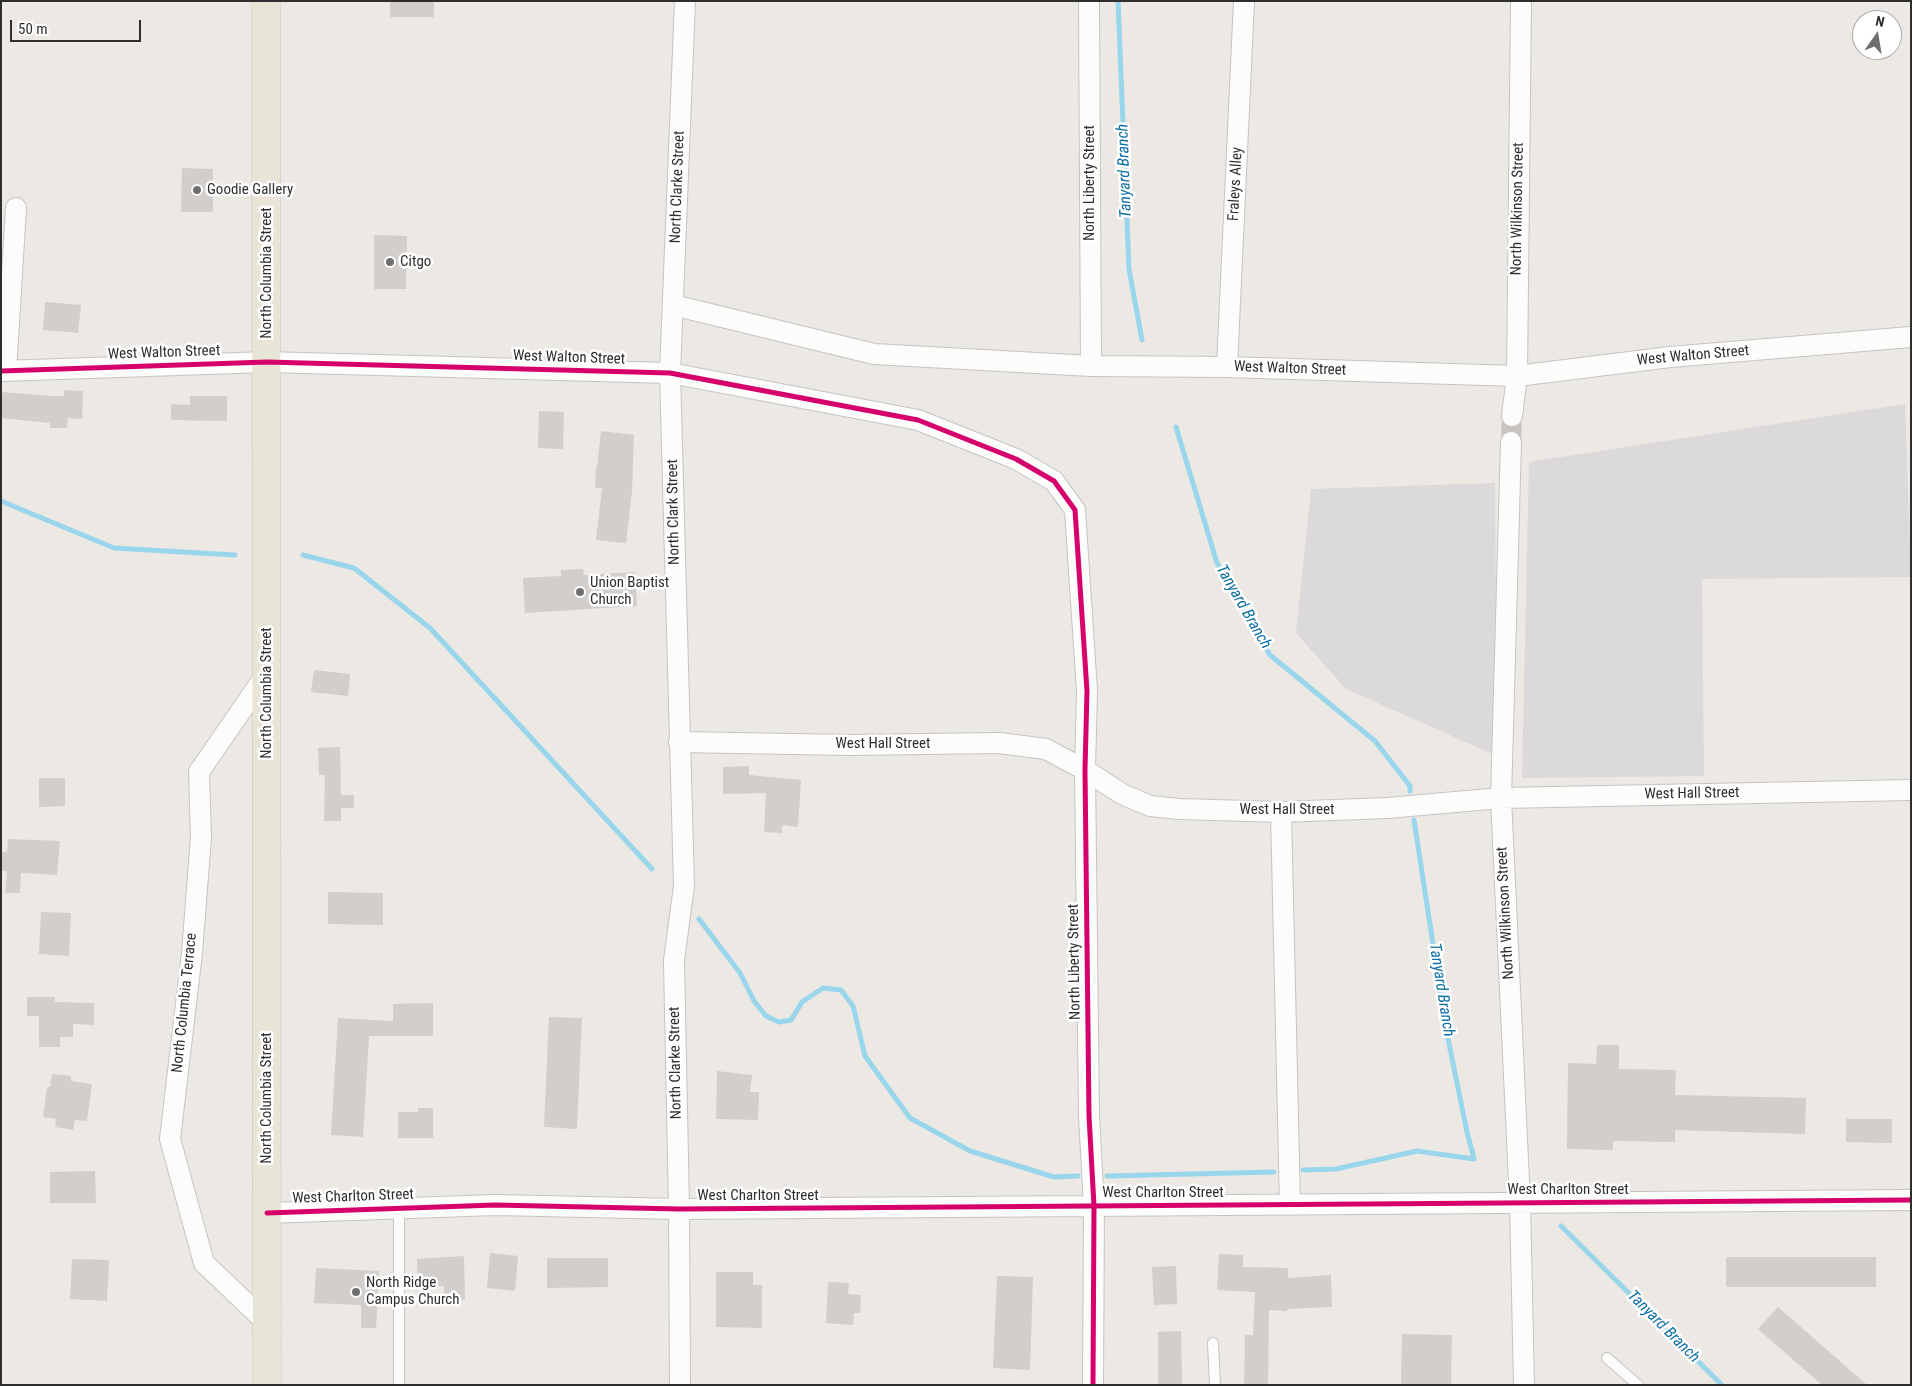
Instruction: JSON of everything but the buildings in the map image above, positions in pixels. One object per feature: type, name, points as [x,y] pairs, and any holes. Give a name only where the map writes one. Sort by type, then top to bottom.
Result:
[{"type":"main road","name":"North Columbia Street","points":[[266,1],[266,1385]]},
{"type":"street","name":"North Clarke Street","points":[[670,373],[685,1]]},
{"type":"street","name":"North Liberty Street","points":[[1089,1],[1091,366]]},
{"type":"street","name":"Fraleys Alley","points":[[1228,367],[1244,1]]},
{"type":"street","name":"North Wilkinson Street","points":[[1512,416],[1517,376],[1521,1]]},
{"type":"street","points":[[4,371],[16,208]]},
{"type":"street","name":"West Walton Street","points":[[673,306],[874,354],[1091,366],[1228,367],[1517,376],[1670,357],[1911,337]]},
{"type":"street","name":"West Walton Street","points":[[4,371],[267,362],[670,373],[918,420],[1007,456],[1054,481],[1075,510],[1078,539]]},
{"type":"street","name":"North Clark Street","points":[[670,373],[679,742]]},
{"type":"street","name":"North Wilkinson Street","points":[[1511,442],[1501,798],[1520,1203],[1524,1385]]},
{"type":"street","name":"North Liberty Street","points":[[1078,539],[1087,691],[1085,770],[1089,1116],[1094,1206],[1093,1385]]},
{"type":"street","name":"North Columbia Terrace","points":[[267,673],[199,772],[201,837],[193,944],[170,1139],[204,1263],[267,1323]]},
{"type":"street","name":"North Clarke Street","points":[[679,742],[684,886],[674,960],[680,1385]]},
{"type":"street","name":"West Hall Street","points":[[679,742],[850,745],[999,743],[1046,749],[1085,770],[1122,794],[1150,806],[1180,809],[1281,812],[1387,808],[1501,798],[1911,790]]},
{"type":"street","points":[[1281,812],[1290,1205]]},
{"type":"street","name":"West Charlton Street","points":[[267,1213],[495,1205],[679,1209],[1911,1200]]},
{"type":"lane","points":[[399,1208],[400,1385]]},
{"type":"lane","points":[[1214,1343],[1215,1385]]},
{"type":"lane","points":[[1607,1358],[1638,1385]]},
{"type":"shaded area","points":[[1905,404],[1911,577],[1702,579],[1704,776],[1522,778],[1529,462]]},
{"type":"shaded area","points":[[1495,483],[1497,756],[1346,689],[1296,633],[1311,489]]},
{"type":"waterway","name":"Tanyard Branch","points":[[1118,1],[1129,269],[1142,340]]},
{"type":"waterway","name":"Tanyard Branch","points":[[1176,427],[1217,563],[1270,655],[1375,741],[1410,786],[1410,791]]},
{"type":"waterway","points":[[1,501],[114,548],[235,555]]},
{"type":"waterway","points":[[303,555],[354,568],[430,628],[652,869]]},
{"type":"waterway","name":"Tanyard Branch","points":[[1303,1170],[1336,1169],[1417,1151],[1474,1159],[1446,1029],[1414,820]]},
{"type":"waterway","points":[[699,919],[740,973],[754,1001],[766,1016],[779,1022],[791,1020],[802,1002],[823,988],[841,990],[853,1006],[865,1056],[910,1118],[970,1151],[1054,1177],[1078,1176]]},
{"type":"waterway","points":[[1107,1176],[1274,1172]]},
{"type":"waterway","name":"Tanyard Branch","points":[[1561,1226],[1722,1385]]},
{"type":"tunnel","points":[[1511,442],[1512,416]]},
{"type":"cycle path","points":[[1,371],[267,362],[670,373],[918,420],[1016,459],[1054,481],[1075,510],[1087,691],[1085,770],[1089,1116],[1094,1206],[1093,1385]]},
{"type":"cycle path","points":[[267,1213],[495,1205],[679,1209],[1911,1200]]},
{"type":"place","name":"Goodie Gallery","points":[[197,190]]},
{"type":"place","name":"Citgo","points":[[390,262]]},
{"type":"place","name":"Union Baptist Church","points":[[580,592]]},
{"type":"place","name":"North Ridge Campus Church","points":[[356,1292]]}]
